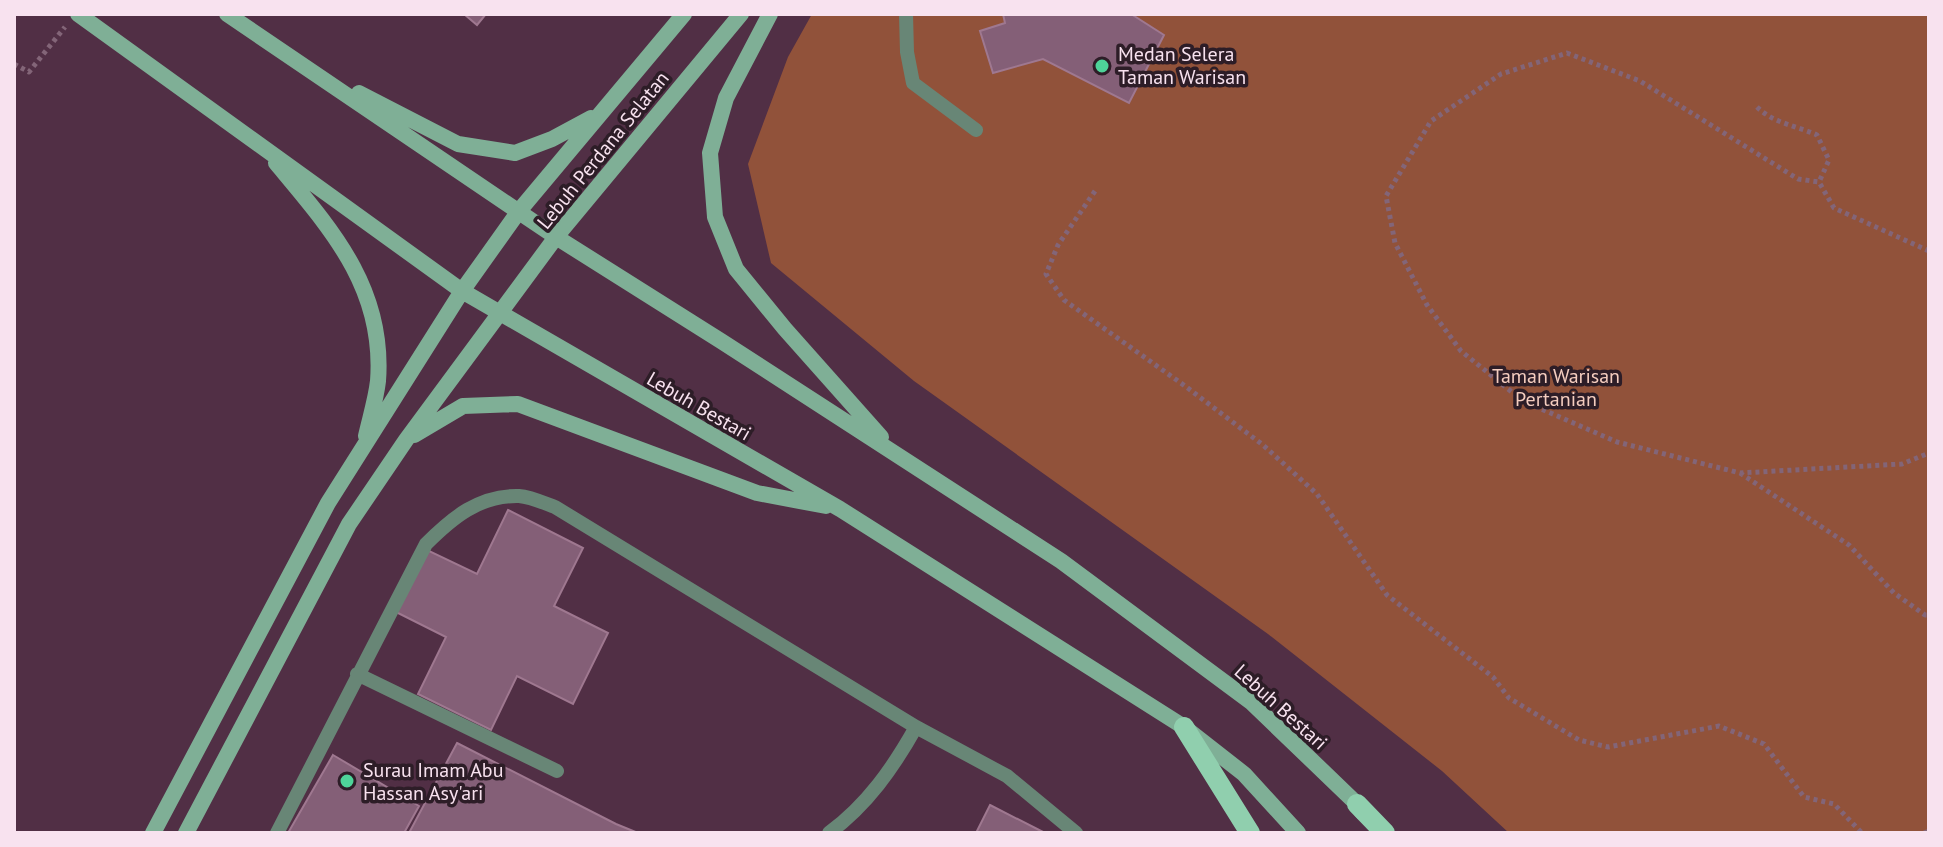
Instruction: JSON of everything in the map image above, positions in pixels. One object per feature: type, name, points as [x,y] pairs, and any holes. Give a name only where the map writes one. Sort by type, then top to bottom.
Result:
[{"type":"main road","name":"Lebuh Bestari","points":[[227,14],[556,237],[1061,561],[1251,702],[1357,804],[1375,833]]},
{"type":"main road","name":"Lebuh Perdana Selatan","points":[[153,833],[328,503],[462,291],[519,211],[684,14]]},
{"type":"main road","name":"Lebuh Perdana Selatan","points":[[186,833],[349,524],[406,440],[556,237],[741,14]]},
{"type":"main road","points":[[770,14],[726,98],[710,153],[715,217],[736,269],[894,452]]},
{"type":"main road","name":"Lebuh Bestari","points":[[72,20],[260,144],[499,315],[840,509],[1184,727],[1244,774],[1298,833]]},
{"type":"main road","points":[[268,40],[372,100],[458,144],[515,153],[552,139],[597,115]]},
{"type":"main road","points":[[260,144],[334,233],[361,280],[377,334],[378,382],[363,449]]},
{"type":"main road","points":[[406,440],[463,406],[518,404],[757,493],[840,509]]},
{"type":"main road","points":[[1184,727],[1250,833]]},
{"type":"main road","points":[[1357,804],[1385,833]]},
{"type":"lane","points":[[906,14],[907,52],[913,83],[976,130]]},
{"type":"lane","points":[[277,833],[426,544],[454,516],[487,499],[521,496],[555,507],[916,727],[1007,776],[1076,833]]},
{"type":"lane","points":[[357,674],[557,771]]},
{"type":"lane","points":[[829,833],[849,818],[892,769],[916,727]]},
{"type":"path","points":[[14,64],[29,72],[72,20]]},
{"type":"path","points":[[1819,182],[1798,179],[1640,81],[1567,53],[1501,74],[1431,121],[1386,196],[1395,243],[1427,305],[1461,351],[1523,401],[1617,442],[1740,473],[1902,464],[1929,453]]},
{"type":"path","points":[[1757,107],[1769,119],[1789,123],[1817,135],[1829,160],[1819,182]]},
{"type":"path","points":[[1819,182],[1834,208],[1929,251]]},
{"type":"path","points":[[1095,191],[1058,245],[1046,274],[1064,300],[1185,386],[1274,455],[1317,494],[1387,595],[1493,677],[1509,698],[1579,740],[1608,747],[1719,726],[1764,744],[1804,797],[1834,804],[1862,833]]},
{"type":"path","points":[[1740,473],[1849,545],[1894,593],[1929,615]]},
{"type":"green space","name":"Taman Warisan Pertanian","points":[[812,14],[1929,14],[1929,833],[1509,833],[1442,771],[1268,634],[914,381],[771,263],[748,164],[788,57]]},
{"type":"building","points":[[464,14],[486,14],[477,25]]},
{"type":"building","name":"Medan Selera Taman Warisan","points":[[1003,14],[1131,14],[1164,35],[1129,103],[1043,59],[993,73],[980,31],[1005,23]]},
{"type":"building","points":[[508,510],[583,548],[554,606],[608,633],[573,704],[517,676],[491,730],[418,694],[446,637],[394,611],[425,549],[477,574]]},
{"type":"building","points":[[457,743],[616,824],[638,833],[409,833]]},
{"type":"building","name":"Surau Imam Abu Hassan Asy'ari","points":[[333,755],[419,806],[404,833],[288,833]]},
{"type":"building","points":[[990,805],[1045,833],[976,833]]},
{"type":"place","name":"Medan Selera Taman Warisan","points":[[1102,66]]},
{"type":"place","name":"Surau Imam Abu Hassan Asy'ari","points":[[347,781]]}]
